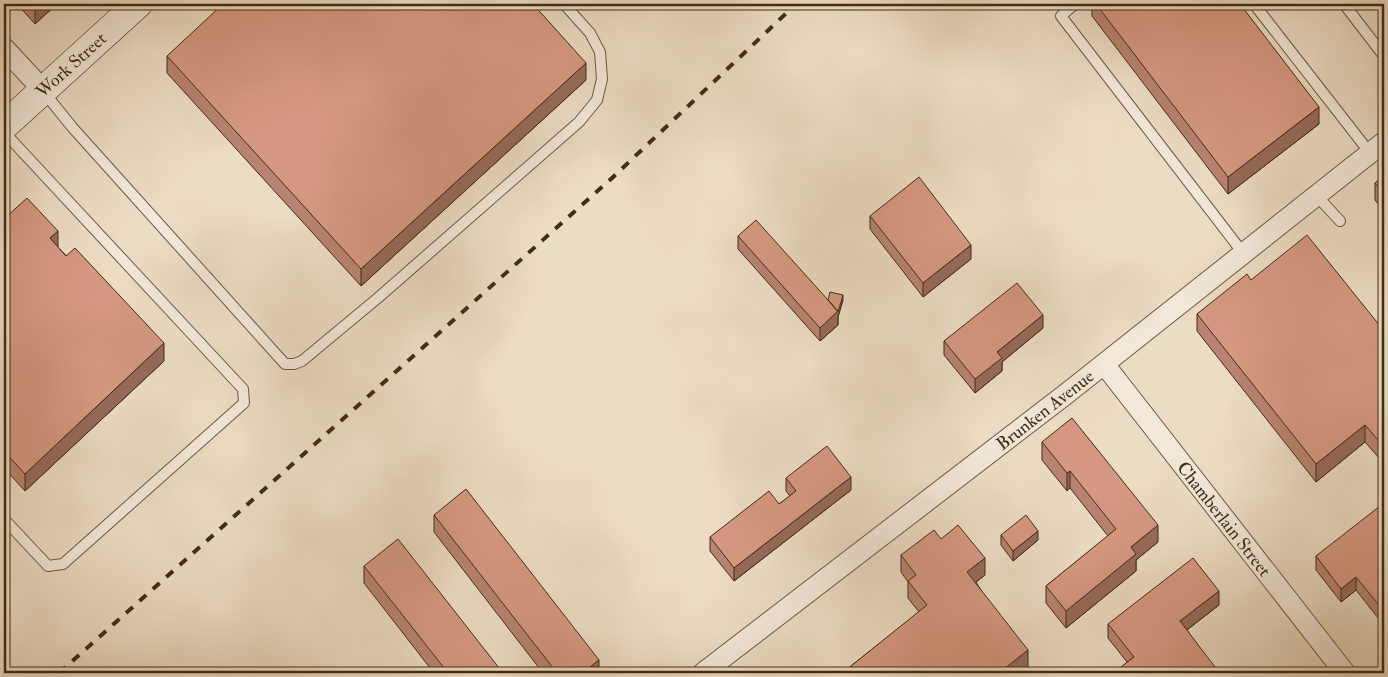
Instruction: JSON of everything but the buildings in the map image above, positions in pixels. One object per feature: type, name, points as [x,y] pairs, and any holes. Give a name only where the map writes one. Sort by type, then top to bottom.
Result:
[{"type":"street","name":"Work Street","points":[[4,126],[138,4]]},
{"type":"street","points":[[4,48],[43,90]]},
{"type":"street","name":"Brunken Avenue","points":[[703,673],[1104,364],[1377,148]]},
{"type":"street","name":"Chamberlain Street","points":[[1104,364],[1338,671]]},
{"type":"lane","points":[[43,90],[72,127],[285,364],[294,364],[302,361],[386,291],[579,122],[597,100],[602,79],[600,52],[590,33],[564,4]]},
{"type":"lane","points":[[1075,4],[1061,16],[1243,253]]},
{"type":"lane","points":[[1254,4],[1377,148]]},
{"type":"lane","points":[[1344,4],[1384,56]]},
{"type":"lane","points":[[4,132],[242,389],[244,402],[63,564],[48,566],[4,519]]},
{"type":"lane","points":[[1316,196],[1340,221]]},
{"type":"railway","points":[[59,673],[611,179],[796,4]]}]
